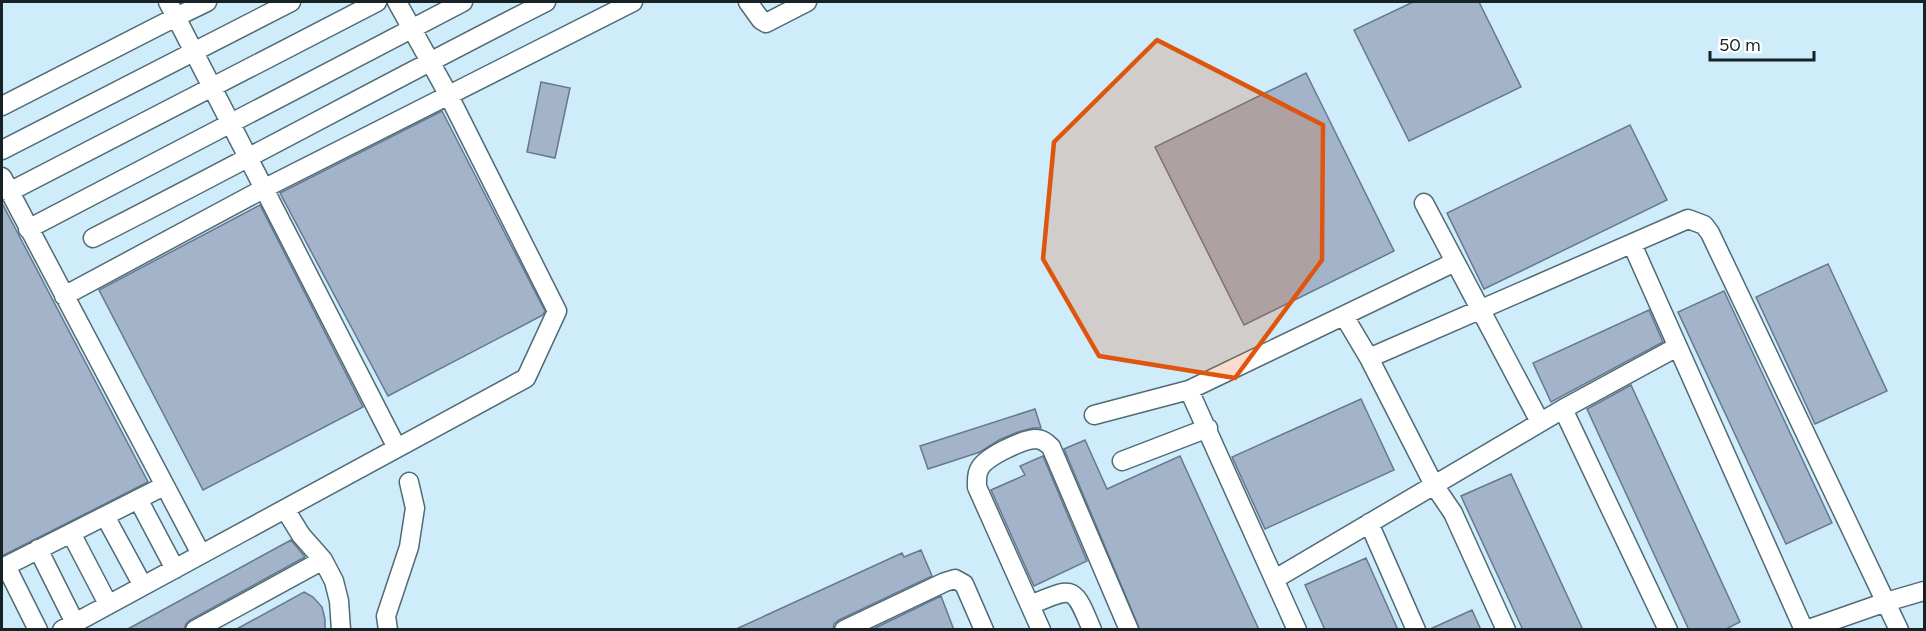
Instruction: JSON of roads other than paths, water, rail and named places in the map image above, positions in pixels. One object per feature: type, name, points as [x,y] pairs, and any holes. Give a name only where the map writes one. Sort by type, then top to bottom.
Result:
[{"type":"lane","points":[[2,106],[172,9],[207,2]]},
{"type":"lane","points":[[2,150],[291,2]]},
{"type":"lane","points":[[201,554],[5,185],[212,88],[377,2]]},
{"type":"lane","points":[[38,549],[69,626],[526,378],[557,311],[448,94],[397,2]]},
{"type":"lane","points":[[28,229],[463,2]]},
{"type":"lane","points":[[93,238],[546,2]]},
{"type":"lane","points":[[63,296],[265,188],[633,2]]},
{"type":"lane","points":[[748,2],[761,20],[766,23],[807,2]]},
{"type":"lane","points":[[172,9],[397,448]]},
{"type":"lane","points":[[1424,203],[1540,422]]},
{"type":"lane","points":[[1369,358],[1688,219],[1704,225],[1710,233],[1899,630]]},
{"type":"lane","points":[[1632,244],[1805,630],[1924,591]]},
{"type":"lane","points":[[1094,415],[1189,390],[1455,262]]},
{"type":"lane","points":[[1344,316],[1369,358],[1434,485],[1453,513],[1506,630]]},
{"type":"lane","points":[[1275,579],[1540,422],[1677,346]]},
{"type":"lane","points":[[1189,390],[1298,630]]},
{"type":"lane","points":[[1563,409],[1668,630]]},
{"type":"lane","points":[[1122,461],[1208,428]]},
{"type":"lane","points":[[1041,630],[977,487],[976,478],[978,470],[991,456],[1029,440],[1037,439],[1046,442],[1051,447],[1129,630]]},
{"type":"lane","points":[[388,630],[386,616],[409,547],[415,508],[409,482]]},
{"type":"lane","points":[[38,630],[4,567],[164,486]]},
{"type":"lane","points":[[138,499],[175,569]]},
{"type":"lane","points":[[285,509],[301,535],[325,565],[337,591],[341,630]]},
{"type":"lane","points":[[105,516],[144,586]]},
{"type":"lane","points":[[1369,523],[1416,630]]},
{"type":"lane","points":[[71,533],[108,604]]},
{"type":"lane","points":[[195,630],[325,565]]},
{"type":"lane","points":[[219,630],[325,565]]},
{"type":"lane","points":[[844,630],[955,579],[964,584],[984,630]]},
{"type":"lane","points":[[1030,605],[1063,592],[1073,594],[1081,603],[1092,630]]}]
